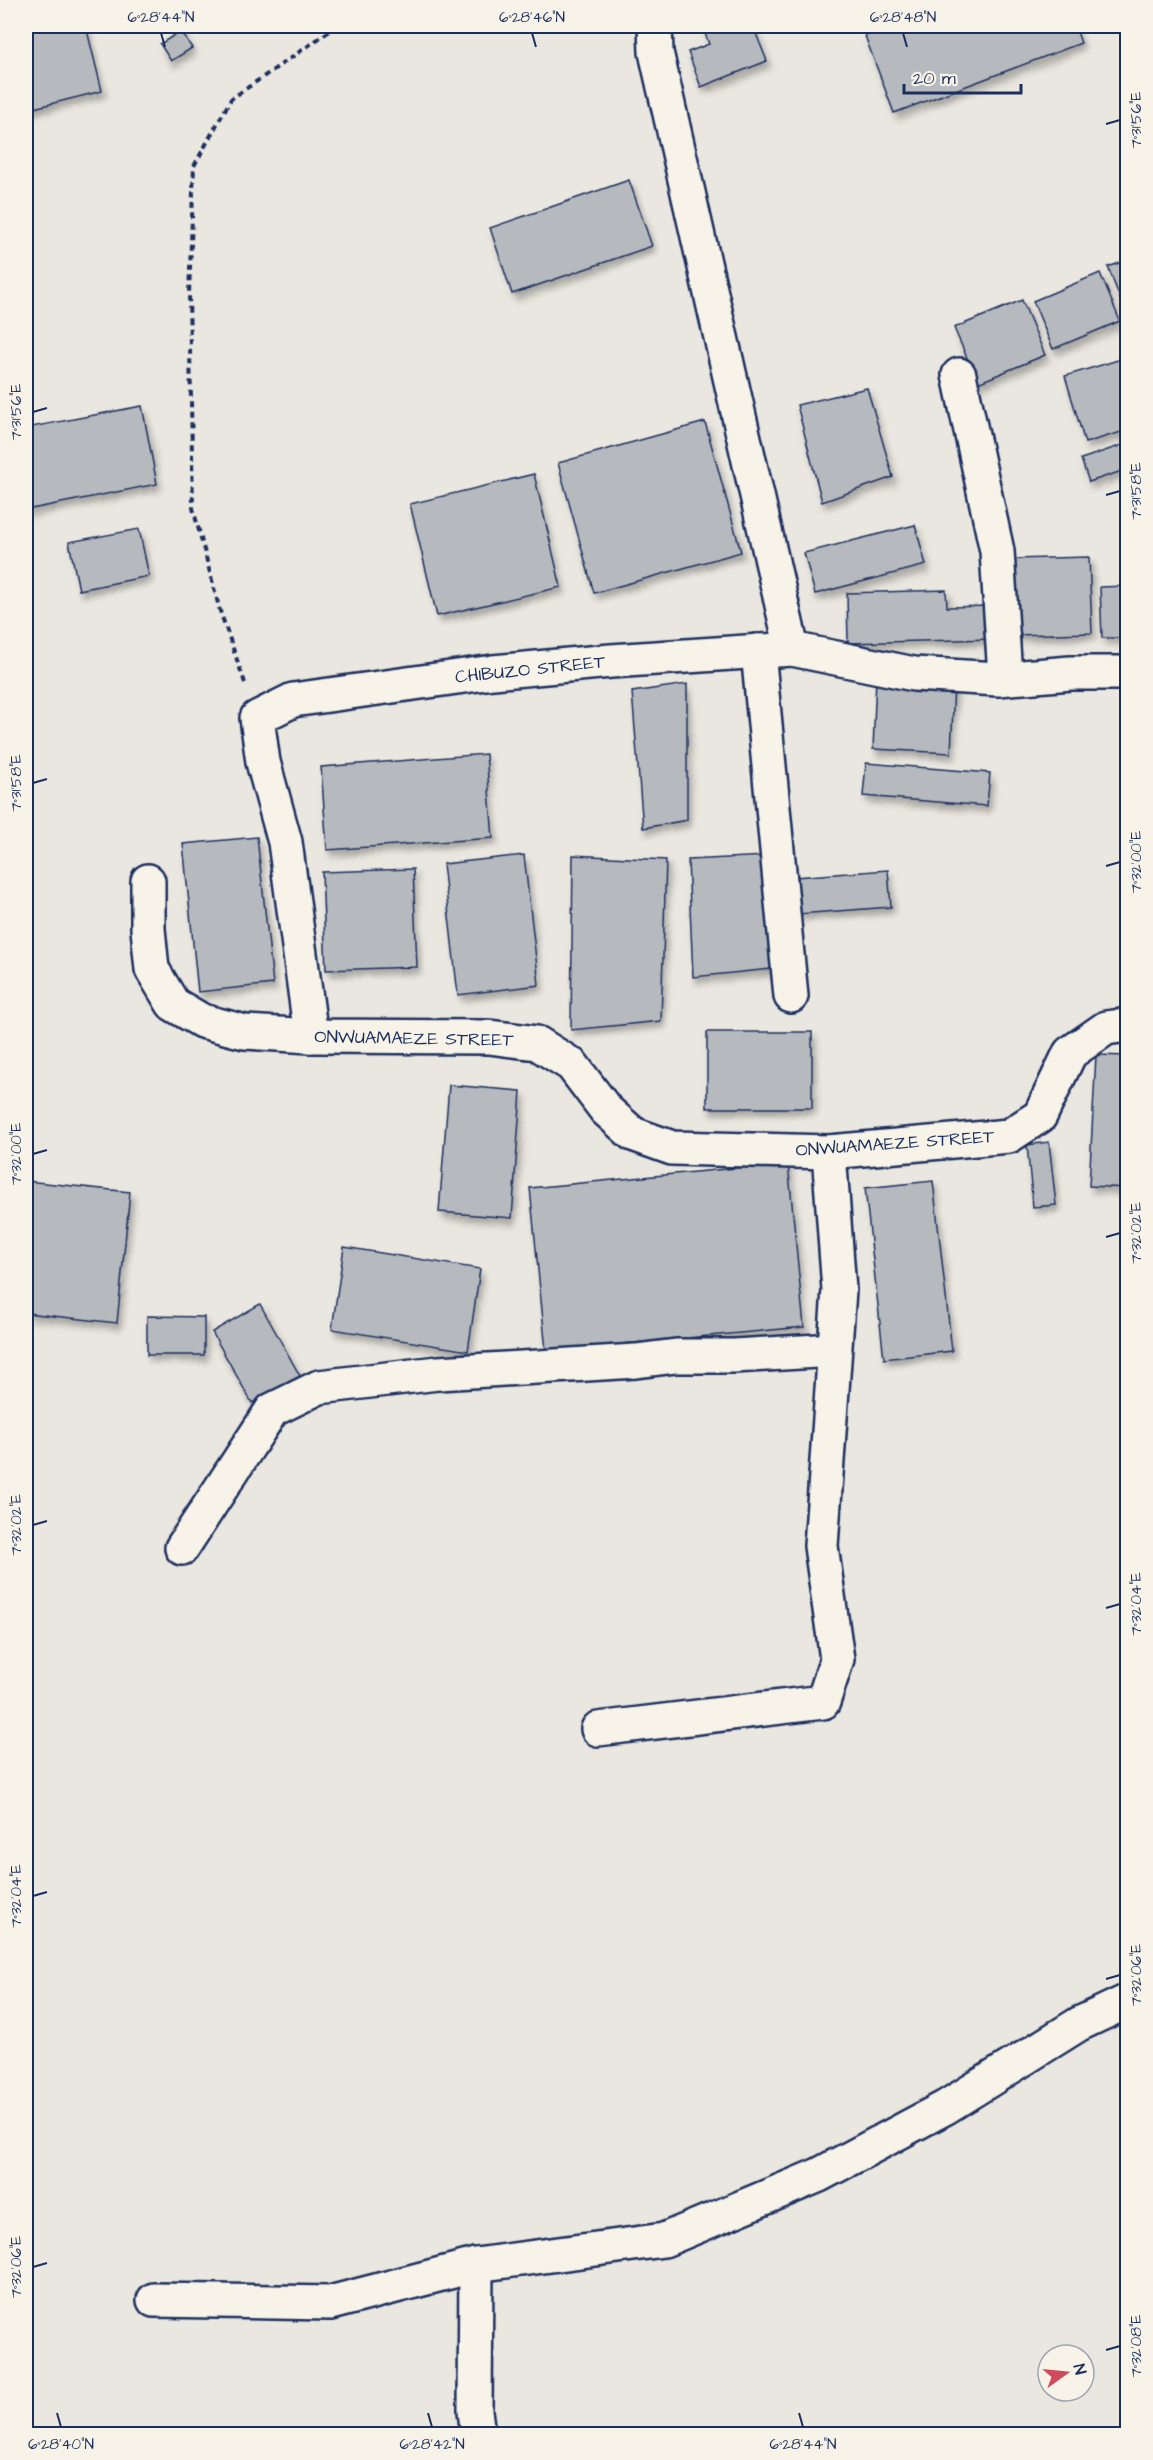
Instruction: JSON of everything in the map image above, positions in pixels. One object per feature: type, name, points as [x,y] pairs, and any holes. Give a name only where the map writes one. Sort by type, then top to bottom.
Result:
[{"type":"street","points":[[655,26],[656,52],[792,649]]},
{"type":"street","points":[[959,375],[997,551],[1005,677]]},
{"type":"street","name":"CHIBUZO STREET","points":[[258,718],[294,700],[493,672],[792,649],[914,674],[998,679],[1071,673],[1128,673]]},
{"type":"street","points":[[758,651],[791,996]]},
{"type":"street","points":[[258,718],[263,762],[285,842],[311,1036]]},
{"type":"street","name":"ONWUAMAEZE STREET","points":[[148,881],[148,929],[152,969],[173,1004],[202,1021],[245,1032],[311,1036],[489,1037],[537,1043],[572,1065],[606,1110],[633,1134],[672,1148],[829,1152],[1009,1136],[1040,1116],[1070,1053],[1106,1028],[1128,1025]]},
{"type":"street","points":[[598,1728],[823,1702],[837,1659],[821,1546],[839,1290],[829,1152]]},
{"type":"street","points":[[182,1548],[272,1410],[319,1387],[438,1373],[636,1361],[676,1356],[734,1356],[834,1350]]},
{"type":"street","points":[[154,2300],[330,2303],[476,2265],[664,2240],[819,2175],[946,2107],[1079,2024],[1128,2001]]},
{"type":"street","points":[[476,2265],[475,2411],[478,2434]]},
{"type":"path","points":[[258,718],[220,610],[193,508],[189,294],[194,166],[231,99],[337,26]]},
{"type":"building","points":[[26,26],[86,26],[102,91],[26,110]]},
{"type":"building","points":[[726,26],[730,30],[741,26],[753,26],[767,61],[701,87],[688,52],[709,44],[703,28]]},
{"type":"building","points":[[892,26],[1075,26],[1081,43],[894,113],[865,36]]},
{"type":"building","points":[[181,31],[192,48],[171,61],[160,44]]},
{"type":"building","points":[[629,180],[652,246],[512,294],[490,228]]},
{"type":"building","points":[[1128,260],[1128,304],[1123,306],[1108,267]]},
{"type":"building","points":[[1100,273],[1120,321],[1053,349],[1033,301]]},
{"type":"building","points":[[1022,300],[1045,355],[978,383],[954,328]]},
{"type":"building","points":[[1128,357],[1128,430],[1085,443],[1065,376]]},
{"type":"building","points":[[867,388],[893,477],[822,502],[797,405]]},
{"type":"building","points":[[142,406],[157,484],[26,510],[26,428]]},
{"type":"building","points":[[705,422],[741,552],[594,593],[558,463]]},
{"type":"building","points":[[1128,443],[1128,469],[1089,482],[1081,459]]},
{"type":"building","points":[[534,474],[561,587],[437,616],[410,504]]},
{"type":"building","points":[[915,525],[926,565],[815,594],[804,553]]},
{"type":"building","points":[[139,529],[149,576],[79,590],[69,542]]},
{"type":"building","points":[[1089,557],[1092,633],[1014,635],[1012,559]]},
{"type":"building","points":[[1128,586],[1128,638],[1102,638],[1100,587]]},
{"type":"building","points":[[946,590],[947,607],[992,606],[993,639],[848,643],[847,593]]},
{"type":"building","points":[[876,678],[954,683],[951,753],[873,749]]},
{"type":"building","points":[[687,684],[687,820],[643,828],[632,692]]},
{"type":"building","points":[[486,754],[493,838],[327,850],[321,767]]},
{"type":"building","points":[[866,763],[990,773],[987,806],[863,796]]},
{"type":"building","points":[[257,837],[273,984],[198,992],[183,844]]},
{"type":"building","points":[[524,855],[539,985],[458,995],[443,864]]},
{"type":"building","points":[[573,855],[666,860],[661,1021],[571,1030]]},
{"type":"building","points":[[767,856],[771,969],[693,977],[688,860]]},
{"type":"building","points":[[413,869],[417,967],[326,970],[322,872]]},
{"type":"building","points":[[888,870],[891,907],[798,914],[795,877]]},
{"type":"building","points":[[707,1032],[812,1032],[812,1108],[707,1108]]},
{"type":"building","points":[[1096,1055],[1128,1056],[1128,1188],[1089,1186]]},
{"type":"building","points":[[449,1085],[521,1091],[512,1218],[439,1212]]},
{"type":"building","points":[[1049,1142],[1056,1205],[1033,1207],[1027,1145]]},
{"type":"building","points":[[788,1163],[804,1327],[546,1351],[530,1188]]},
{"type":"building","points":[[26,1181],[130,1192],[117,1323],[26,1313]]},
{"type":"building","points":[[933,1181],[952,1351],[884,1359],[865,1188]]},
{"type":"building","points":[[344,1247],[480,1269],[468,1351],[332,1329]]},
{"type":"building","points":[[260,1304],[300,1376],[252,1403],[212,1332]]},
{"type":"building","points":[[147,1316],[204,1317],[204,1355],[147,1355]]}]
